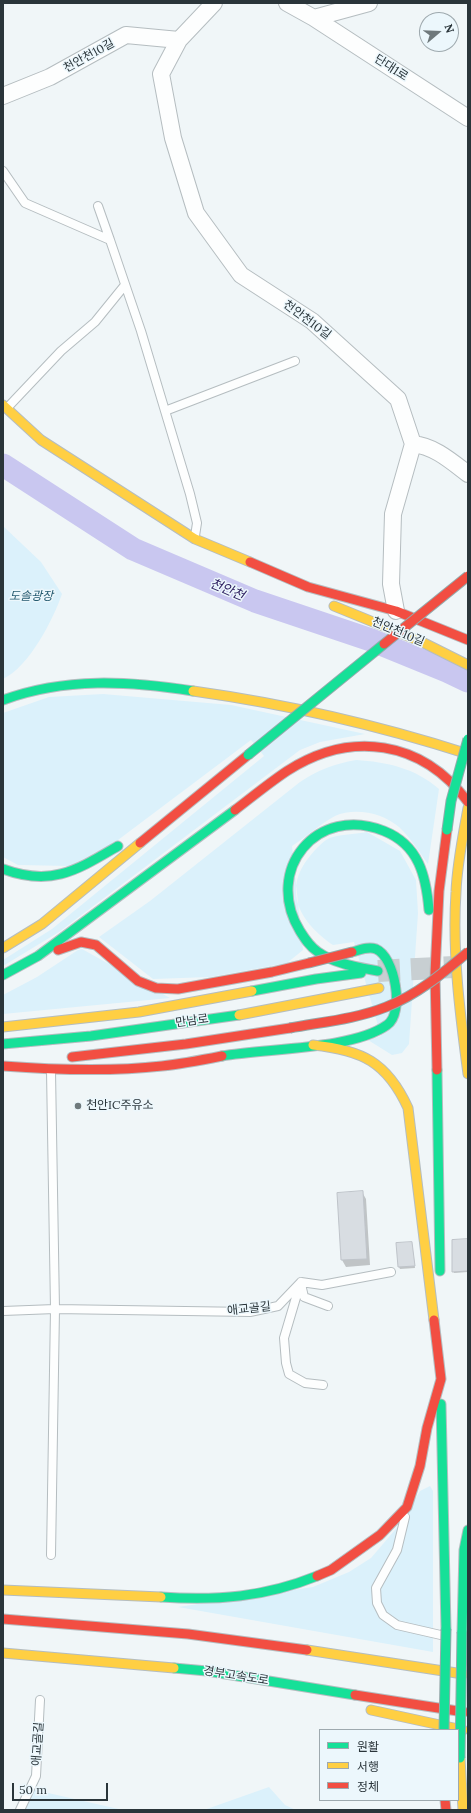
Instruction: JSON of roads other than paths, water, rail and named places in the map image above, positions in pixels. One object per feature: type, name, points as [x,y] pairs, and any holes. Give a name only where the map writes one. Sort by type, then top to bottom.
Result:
[{"type":"main road","name":"천안천10길","points":[[5,406],[41,440],[194,539],[308,587],[396,612],[468,640]]},
{"type":"main road","points":[[3,948],[42,924],[248,754],[468,576]]},
{"type":"main road","name":"천안천10길","points":[[308,587],[329,604],[422,642],[468,665]]},
{"type":"main road","points":[[3,700],[53,685],[90,683],[153,686],[245,698],[339,718],[419,737],[468,754]]},
{"type":"main road","points":[[444,1729],[446,1628],[435,973],[439,891],[450,801],[468,739]]},
{"type":"main road","points":[[3,975],[38,956],[287,771],[311,758],[342,748],[377,746],[395,748],[415,757],[441,774],[457,787],[468,802]]},
{"type":"main road","points":[[153,820],[248,754]]},
{"type":"main road","points":[[468,808],[455,902],[458,975],[468,1074]]},
{"type":"main road","name":"만남로","points":[[3,1027],[117,1016],[184,1005],[308,980],[378,971],[341,964],[316,951],[304,938],[290,915],[287,897],[288,879],[296,857],[308,842],[322,831],[343,824],[367,823],[387,830],[410,848],[423,871],[428,898],[435,973]]},
{"type":"main road","points":[[3,869],[9,872],[38,876],[55,875],[76,870],[90,864],[124,841]]},
{"type":"main road","points":[[3,975],[83,940],[96,945],[138,981],[156,988],[178,989],[272,972],[368,948],[374,949],[388,961],[395,981],[395,1015],[388,1025],[381,1029],[362,1035],[312,1045],[235,1053],[163,1066],[51,1070],[3,1066]]},
{"type":"main road","points":[[66,1058],[186,1044],[349,1018],[400,1001],[441,975],[468,952]]},
{"type":"main road","name":"만남로","points":[[3,1044],[91,1036],[246,1014],[379,988]]},
{"type":"main road","points":[[3,1590],[92,1593],[200,1600],[239,1597],[270,1592],[297,1584],[331,1570],[380,1535],[408,1507],[420,1466],[427,1428],[441,1380],[408,1108],[401,1091],[392,1077],[367,1057],[345,1049],[312,1045]]},
{"type":"main road","points":[[3,1061],[42,1059]]},
{"type":"main road","points":[[463,1810],[460,1758],[462,1632],[464,1550],[468,1530]]},
{"type":"main road","points":[[3,1619],[188,1634],[373,1659],[468,1675]]},
{"type":"main road","name":"경부고속도로","points":[[3,1654],[207,1671],[468,1713]]},
{"type":"main road","points":[[207,1671],[338,1702]]},
{"type":"main road","points":[[362,1708],[459,1729]]},
{"type":"street","name":"천안천10길","points":[[214,3],[179,40],[161,74],[173,138],[196,213],[241,275],[312,321],[398,399],[412,444],[393,514],[391,584],[396,612]]},
{"type":"street","name":"단대1로","points":[[287,3],[314,18],[468,118]]},
{"type":"street","points":[[314,18],[369,3]]},
{"type":"street","name":"천안천10길","points":[[3,96],[50,77],[126,35],[179,40]]},
{"type":"street","points":[[412,444],[425,445],[468,474]]},
{"type":"lane","points":[[3,171],[25,203],[110,240]]},
{"type":"lane","points":[[98,206],[141,331],[190,494],[196,523],[194,539]]},
{"type":"lane","name":"천안천10길","points":[[5,406],[61,352],[95,322],[125,285]]},
{"type":"lane","points":[[165,411],[295,361]]},
{"type":"lane","points":[[51,1070],[55,1309],[51,1554]]},
{"type":"lane","points":[[301,1282],[322,1285],[391,1272]]},
{"type":"lane","points":[[301,1282],[304,1297],[328,1306]]},
{"type":"lane","points":[[301,1282],[284,1338],[286,1363],[289,1374],[305,1383],[323,1385]]},
{"type":"lane","name":"애교골길","points":[[3,1311],[55,1309],[250,1312],[278,1306],[301,1282]]},
{"type":"lane","points":[[408,1507],[397,1550],[376,1588],[375,1598],[379,1609],[385,1617],[397,1625],[468,1641]]},
{"type":"lane","name":"애교골길","points":[[20,1810],[36,1776],[40,1700]]},
{"type":"waterway","name":"천안천","points":[[3,465],[133,549],[255,601],[371,640],[468,681]]},
{"type":"tunnel","points":[[378,971],[455,967]]},
{"type":"place","name":"천안IC주유소","points":[[78,1106]]},
{"type":"park label","name":"도솔광장","points":[[31,597]]}]
